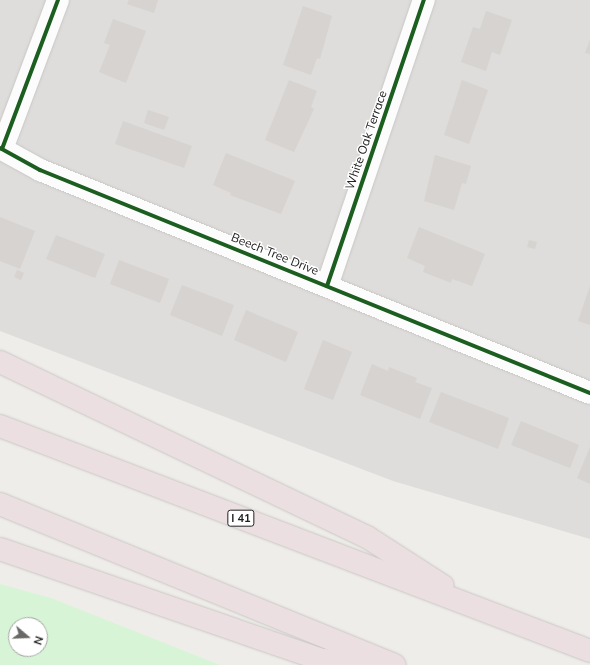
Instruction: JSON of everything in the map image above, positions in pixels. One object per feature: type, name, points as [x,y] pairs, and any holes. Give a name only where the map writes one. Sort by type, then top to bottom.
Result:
[{"type":"highway","points":[[0,362],[368,537],[481,610]]},
{"type":"highway","name":"I 41","points":[[0,426],[590,652]]},
{"type":"highway","points":[[0,504],[394,665]]},
{"type":"highway","points":[[0,549],[323,660],[358,665]]},
{"type":"street","points":[[1,148],[58,0]]},
{"type":"street","name":"White Oak Terrace","points":[[327,286],[424,0]]},
{"type":"street","name":"Beech Tree Drive","points":[[1,148],[40,170],[590,392]]},
{"type":"shaded area","points":[[0,0],[590,0],[590,539],[393,481],[0,331]]},
{"type":"green space","points":[[0,584],[51,598],[220,665],[0,665]]},
{"type":"building","points":[[129,0],[158,0],[154,13],[127,4]]},
{"type":"building","points":[[303,6],[332,16],[320,59],[317,58],[311,75],[283,65]]},
{"type":"building","points":[[486,11],[512,20],[500,55],[492,52],[486,71],[461,62],[473,27],[480,29]]},
{"type":"building","points":[[113,19],[146,31],[126,83],[99,72],[110,45],[104,43]]},
{"type":"building","points":[[590,40],[590,54],[585,53]]},
{"type":"building","points":[[289,80],[317,91],[311,107],[314,109],[294,152],[265,140]]},
{"type":"building","points":[[462,80],[488,90],[469,144],[444,135]]},
{"type":"building","points":[[148,110],[169,117],[164,130],[144,123]]},
{"type":"building","points":[[123,121],[192,146],[184,168],[115,144]]},
{"type":"building","points":[[226,153],[295,181],[281,214],[230,195],[231,193],[213,185]]},
{"type":"building","points":[[435,155],[471,166],[466,184],[462,183],[454,210],[424,201]]},
{"type":"building","points":[[0,217],[35,231],[20,269],[0,261]]},
{"type":"building","points":[[419,227],[485,254],[472,286],[452,279],[451,283],[423,272],[425,266],[407,258]]},
{"type":"building","points":[[56,235],[105,254],[95,278],[46,259]]},
{"type":"building","points":[[529,240],[537,242],[535,249],[527,247]]},
{"type":"building","points":[[119,260],[169,279],[160,303],[110,284]]},
{"type":"building","points":[[17,270],[24,273],[21,280],[14,277]]},
{"type":"building","points":[[182,285],[234,305],[222,336],[170,315]]},
{"type":"building","points":[[590,286],[590,325],[578,321]]},
{"type":"building","points":[[246,310],[298,332],[286,362],[234,340]]},
{"type":"building","points":[[323,340],[352,352],[333,400],[304,389]]},
{"type":"building","points":[[372,364],[388,371],[389,367],[417,378],[415,382],[432,388],[420,419],[360,395]]},
{"type":"building","points":[[441,392],[509,418],[498,449],[429,422]]},
{"type":"building","points":[[521,421],[579,445],[570,468],[511,445]]},
{"type":"building","points":[[590,447],[590,484],[577,478]]},
{"type":"cycle path","points":[[2,149],[58,0]]},
{"type":"cycle path","points":[[327,286],[424,0]]},
{"type":"cycle path","points":[[0,148],[40,170],[590,393]]}]
